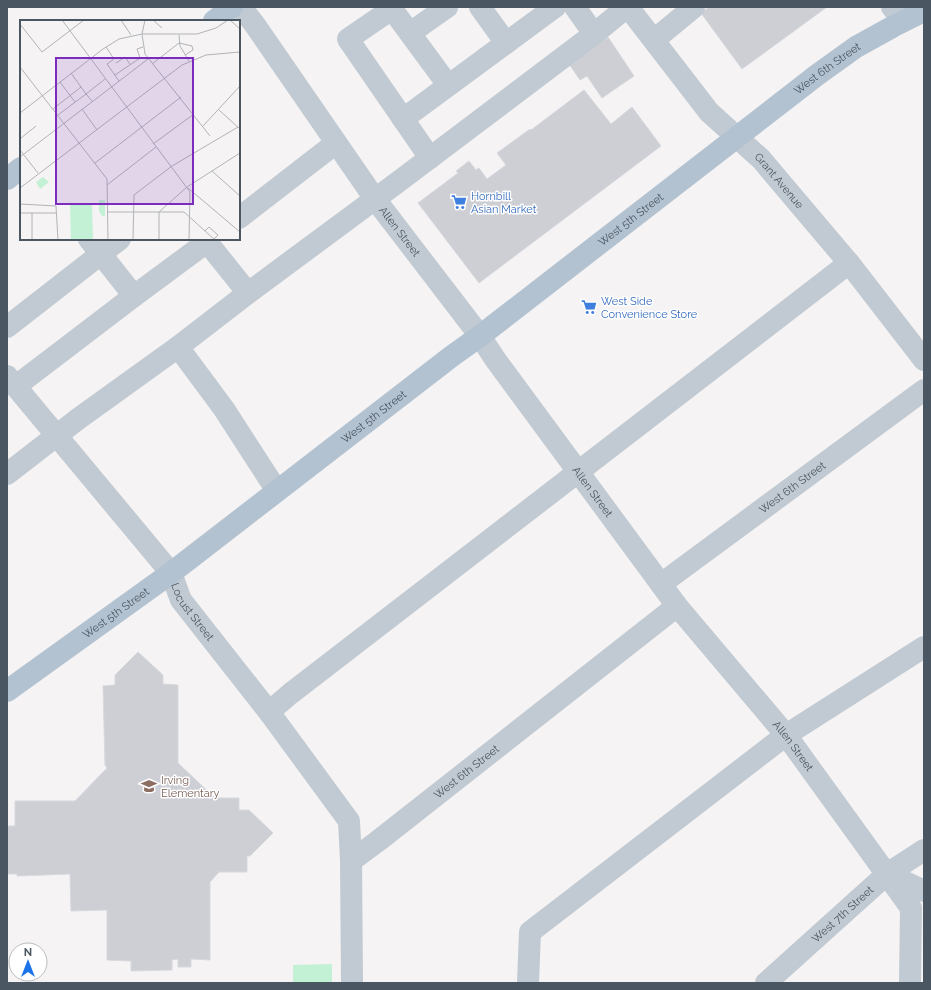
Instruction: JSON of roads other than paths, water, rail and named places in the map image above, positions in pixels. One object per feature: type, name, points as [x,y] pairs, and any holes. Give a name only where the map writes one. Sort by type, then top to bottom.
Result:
[{"type":"main road","points":[[215,20],[232,7]]},
{"type":"main road","name":"West 6th Street","points":[[737,137],[897,14],[924,11]]},
{"type":"main road","name":"West 5th Street","points":[[7,691],[171,572],[737,137]]},
{"type":"main road","points":[[7,179],[20,169]]},
{"type":"street","name":"Allen Street","points":[[241,7],[375,199],[480,336],[495,359],[677,606],[786,735],[911,908],[910,983]]},
{"type":"street","points":[[410,34],[447,7]]},
{"type":"street","points":[[480,7],[506,43]]},
{"type":"street","points":[[403,119],[555,7]]},
{"type":"street","points":[[575,7],[594,34]]},
{"type":"street","points":[[7,474],[78,419],[178,347],[430,158],[628,7]]},
{"type":"street","name":"Grant Avenue","points":[[628,7],[710,112],[761,159],[849,263],[924,360]]},
{"type":"street","points":[[654,40],[694,7]]},
{"type":"street","points":[[430,158],[348,39],[392,8],[448,86]]},
{"type":"street","points":[[240,217],[336,143]]},
{"type":"street","points":[[7,327],[95,247],[117,240]]},
{"type":"street","points":[[11,381],[134,296],[208,240],[248,293]]},
{"type":"street","points":[[95,247],[134,296]]},
{"type":"street","points":[[269,712],[290,694],[849,263]]},
{"type":"street","points":[[178,347],[224,409],[277,491]]},
{"type":"street","name":"Locust Street","points":[[11,381],[171,572],[181,600],[269,712],[349,821],[351,861]]},
{"type":"street","name":"West 6th Street","points":[[661,584],[924,390]]},
{"type":"street","name":"West 6th Street","points":[[351,861],[677,606]]},
{"type":"street","points":[[528,983],[530,932],[786,735],[924,647]]},
{"type":"street","name":"West 7th Street","points":[[766,983],[887,874],[924,850]]},
{"type":"street","points":[[351,861],[352,983]]},
{"type":"street","points":[[887,874],[924,891]]},
{"type":"place","name":"Hornbill Asian Market","points":[[459,202]]},
{"type":"place","name":"West Side Convenience Store","points":[[589,307]]},
{"type":"place","name":"Irving Elementary","points":[[149,786]]}]
